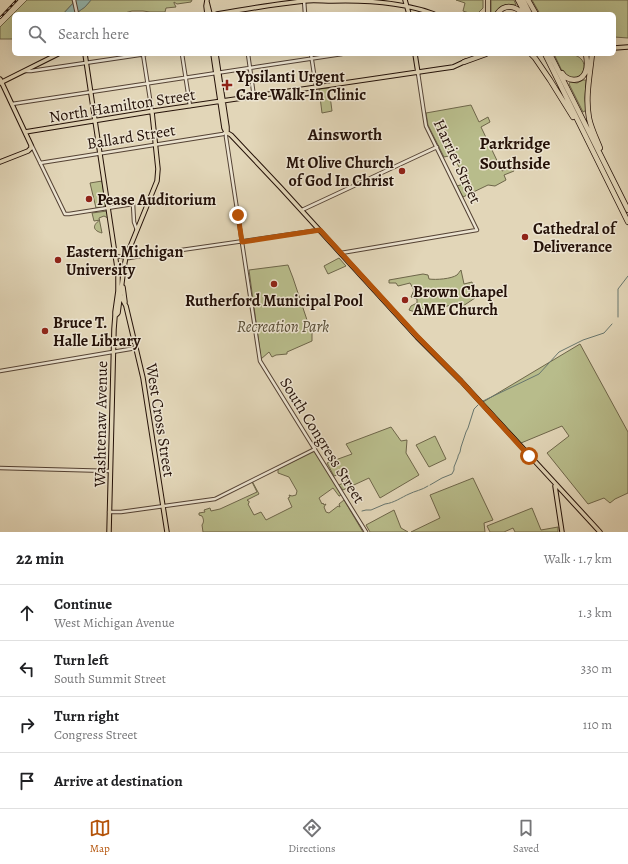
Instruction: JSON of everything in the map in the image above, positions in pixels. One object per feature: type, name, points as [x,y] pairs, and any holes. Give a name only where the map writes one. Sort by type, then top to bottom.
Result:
[{"type":"highway","points":[[488,0],[488,12]]},
{"type":"highway","points":[[518,0],[523,12]]},
{"type":"highway","points":[[523,0],[529,12]]},
{"type":"highway","points":[[528,0],[535,12]]},
{"type":"highway","points":[[498,12],[504,8],[510,7],[517,8],[522,12]]},
{"type":"highway","points":[[464,62],[480,56]]},
{"type":"highway","points":[[533,56],[562,98],[598,162]]},
{"type":"highway","points":[[546,56],[628,222]]},
{"type":"highway","points":[[551,56],[628,210]]},
{"type":"highway","points":[[556,65],[568,79],[578,79],[583,76],[586,70],[586,56]]},
{"type":"highway","points":[[592,56],[587,94],[588,111],[592,127],[612,177]]},
{"type":"main road","points":[[241,12],[304,0],[368,1],[408,7],[428,12]]},
{"type":"main road","points":[[405,0],[409,12]]},
{"type":"main road","points":[[207,1],[206,6],[208,12]]},
{"type":"main road","points":[[616,48],[628,47]]},
{"type":"main road","points":[[0,162],[20,155],[29,150],[31,145],[0,81],[54,56]]},
{"type":"main road","name":"West Cross Street","points":[[85,56],[116,256],[119,293],[126,306],[145,390],[167,532]]},
{"type":"main road","points":[[215,56],[227,127],[226,132],[231,135],[302,210],[414,333],[461,381],[600,532]]},
{"type":"main road","name":"Harriet Street","points":[[415,56],[418,73]]},
{"type":"main road","name":"North Hamilton Street","points":[[25,132],[449,68],[476,56]]},
{"type":"main road","name":"Washtenaw Avenue","points":[[116,316],[115,312],[126,257],[157,181],[158,171],[152,112]]},
{"type":"main road","points":[[124,273],[126,306]]},
{"type":"main road","name":"Washtenaw Avenue","points":[[109,532],[113,352],[114,329],[116,316],[118,313],[119,293]]},
{"type":"main road","points":[[119,304],[122,302],[126,306]]},
{"type":"main road","points":[[555,484],[562,532]]},
{"type":"street","points":[[74,0],[77,12]]},
{"type":"street","points":[[304,0],[306,12]]},
{"type":"street","points":[[24,71],[131,56]]},
{"type":"street","name":"Washtenaw Avenue","points":[[144,56],[152,112]]},
{"type":"street","points":[[182,56],[190,106]]},
{"type":"street","points":[[248,56],[254,97]]},
{"type":"street","points":[[311,56],[316,87]]},
{"type":"street","points":[[12,104],[330,56]]},
{"type":"street","name":"Harriet Street","points":[[341,253],[477,230],[426,126],[418,73]]},
{"type":"street","points":[[226,132],[242,242]]},
{"type":"street","name":"Ballard Street","points":[[40,163],[223,134],[226,132]]},
{"type":"street","points":[[31,145],[65,214],[133,204],[134,222],[137,230]]},
{"type":"street","points":[[302,210],[437,147]]},
{"type":"street","points":[[20,155],[34,151]]},
{"type":"street","points":[[116,256],[129,258],[138,257],[320,230]]},
{"type":"street","name":"South Congress Street","points":[[242,242],[260,360],[366,532]]},
{"type":"street","points":[[0,371],[136,348]]},
{"type":"street","points":[[109,512],[121,512],[215,499],[315,449]]},
{"type":"street","points":[[0,468],[110,471]]},
{"type":"green space","points":[[27,0],[72,0],[73,3],[65,12],[15,12]]},
{"type":"green space","points":[[91,0],[192,0],[191,2],[177,4],[174,2],[176,7],[166,8],[165,12],[79,12]]},
{"type":"green space","points":[[456,0],[483,0],[483,8],[479,12],[466,12],[463,11],[465,3]]},
{"type":"green space","points":[[491,0],[514,0],[516,5],[504,6],[496,12],[491,12]]},
{"type":"green space","points":[[532,0],[628,0],[628,38],[616,37],[616,12],[539,12]]},
{"type":"green space","points":[[12,15],[12,39],[0,39],[0,27]]},
{"type":"green space","points":[[555,56],[577,56],[584,65],[581,76],[576,78],[570,78],[562,71]]},
{"type":"green space","points":[[586,80],[586,109],[583,112],[569,84],[570,82],[577,83]]},
{"type":"green space","points":[[329,88],[332,111],[322,113],[319,89]]},
{"type":"green space","points":[[471,105],[479,122],[488,117],[490,122],[481,127],[502,171],[512,167],[514,171],[504,175],[506,180],[495,186],[488,185],[463,197],[457,186],[467,183],[453,155],[444,157],[428,125],[426,113]]},
{"type":"green space","points":[[102,181],[106,205],[96,208],[90,183]]},
{"type":"green space","points":[[107,211],[108,218],[104,216],[99,218],[99,220],[94,221],[92,213]]},
{"type":"green space","points":[[99,220],[102,233],[95,230],[95,224]]},
{"type":"green space","points":[[339,258],[346,266],[328,274],[324,266]]},
{"type":"green space","name":"Recreation Park","points":[[288,265],[307,320],[312,329],[312,341],[287,352],[287,354],[272,357],[269,352],[261,359],[249,270]]},
{"type":"green space","points":[[461,270],[464,284],[472,282],[475,298],[460,308],[455,303],[445,307],[438,304],[434,307],[436,313],[427,313],[421,307],[415,312],[409,310],[411,306],[417,303],[417,299],[411,297],[414,290],[410,283],[398,286],[396,283],[389,283],[389,280],[423,274],[428,275],[429,279],[447,278],[457,275]]},
{"type":"green space","points":[[580,344],[628,432],[628,493],[610,503],[604,498],[588,504],[547,453],[569,436],[562,426],[521,443],[483,402]]},
{"type":"green space","points":[[391,427],[401,441],[407,440],[406,453],[419,475],[380,498],[369,478],[343,490],[339,485],[347,481],[345,473],[334,476],[327,463],[352,454],[346,444]]},
{"type":"green space","points":[[435,436],[446,459],[429,467],[416,445]]},
{"type":"green space","points":[[314,451],[341,493],[339,496],[333,488],[319,498],[322,504],[326,504],[324,507],[326,512],[329,513],[338,506],[340,507],[339,504],[344,500],[363,532],[203,532],[203,520],[199,513],[205,512],[204,510],[210,508],[211,511],[220,509],[257,492],[252,481],[259,494],[247,500],[249,501],[248,504],[254,515],[261,512],[266,520],[292,507],[288,498],[290,497],[289,495],[296,495],[297,491],[289,477],[278,473],[278,469]]},
{"type":"green space","points":[[473,478],[493,520],[484,523],[485,532],[411,532],[440,518],[430,495]]},
{"type":"green space","points":[[532,508],[541,530],[558,527],[558,532],[515,532],[513,528],[504,532],[490,532],[487,526]]},
{"type":"green space","points":[[394,510],[401,528],[408,532],[370,532],[366,525]]},
{"type":"water","points":[[76,0],[91,0],[78,12],[65,12]]},
{"type":"waterway","points":[[618,317],[618,289],[628,276]]},
{"type":"waterway","points":[[483,401],[539,374],[559,352],[583,340],[604,333],[612,324]]},
{"type":"waterway","points":[[430,485],[452,474],[474,409],[478,405]]},
{"type":"waterway","points":[[362,511],[371,510],[428,486]]},
{"type":"railway","points":[[0,18],[17,0]]},
{"type":"place","name":"Ypsilanti Urgent Care Walk-In Clinic","points":[[227,85]]},
{"type":"place","name":"Mt Olive Church of God In Christ","points":[[402,171]]},
{"type":"place","name":"Pease Auditorium","points":[[89,199]]},
{"type":"place","name":"Cathedral of Deliverance","points":[[525,237]]},
{"type":"place","name":"Eastern Michigan University","points":[[58,260]]},
{"type":"place","name":"Rutherford Municipal Pool","points":[[274,284]]},
{"type":"place","name":"Brown Chapel AME Church","points":[[405,300]]},
{"type":"place","name":"Bruce T. Halle Library","points":[[45,331]]},
{"type":"district","name":"Ainsworth","points":[[345,134]]},
{"type":"district","name":"Parkridge Southside","points":[[515,153]]},
{"type":"route","points":[[238,215],[242,242],[320,230],[529,456]]}]
